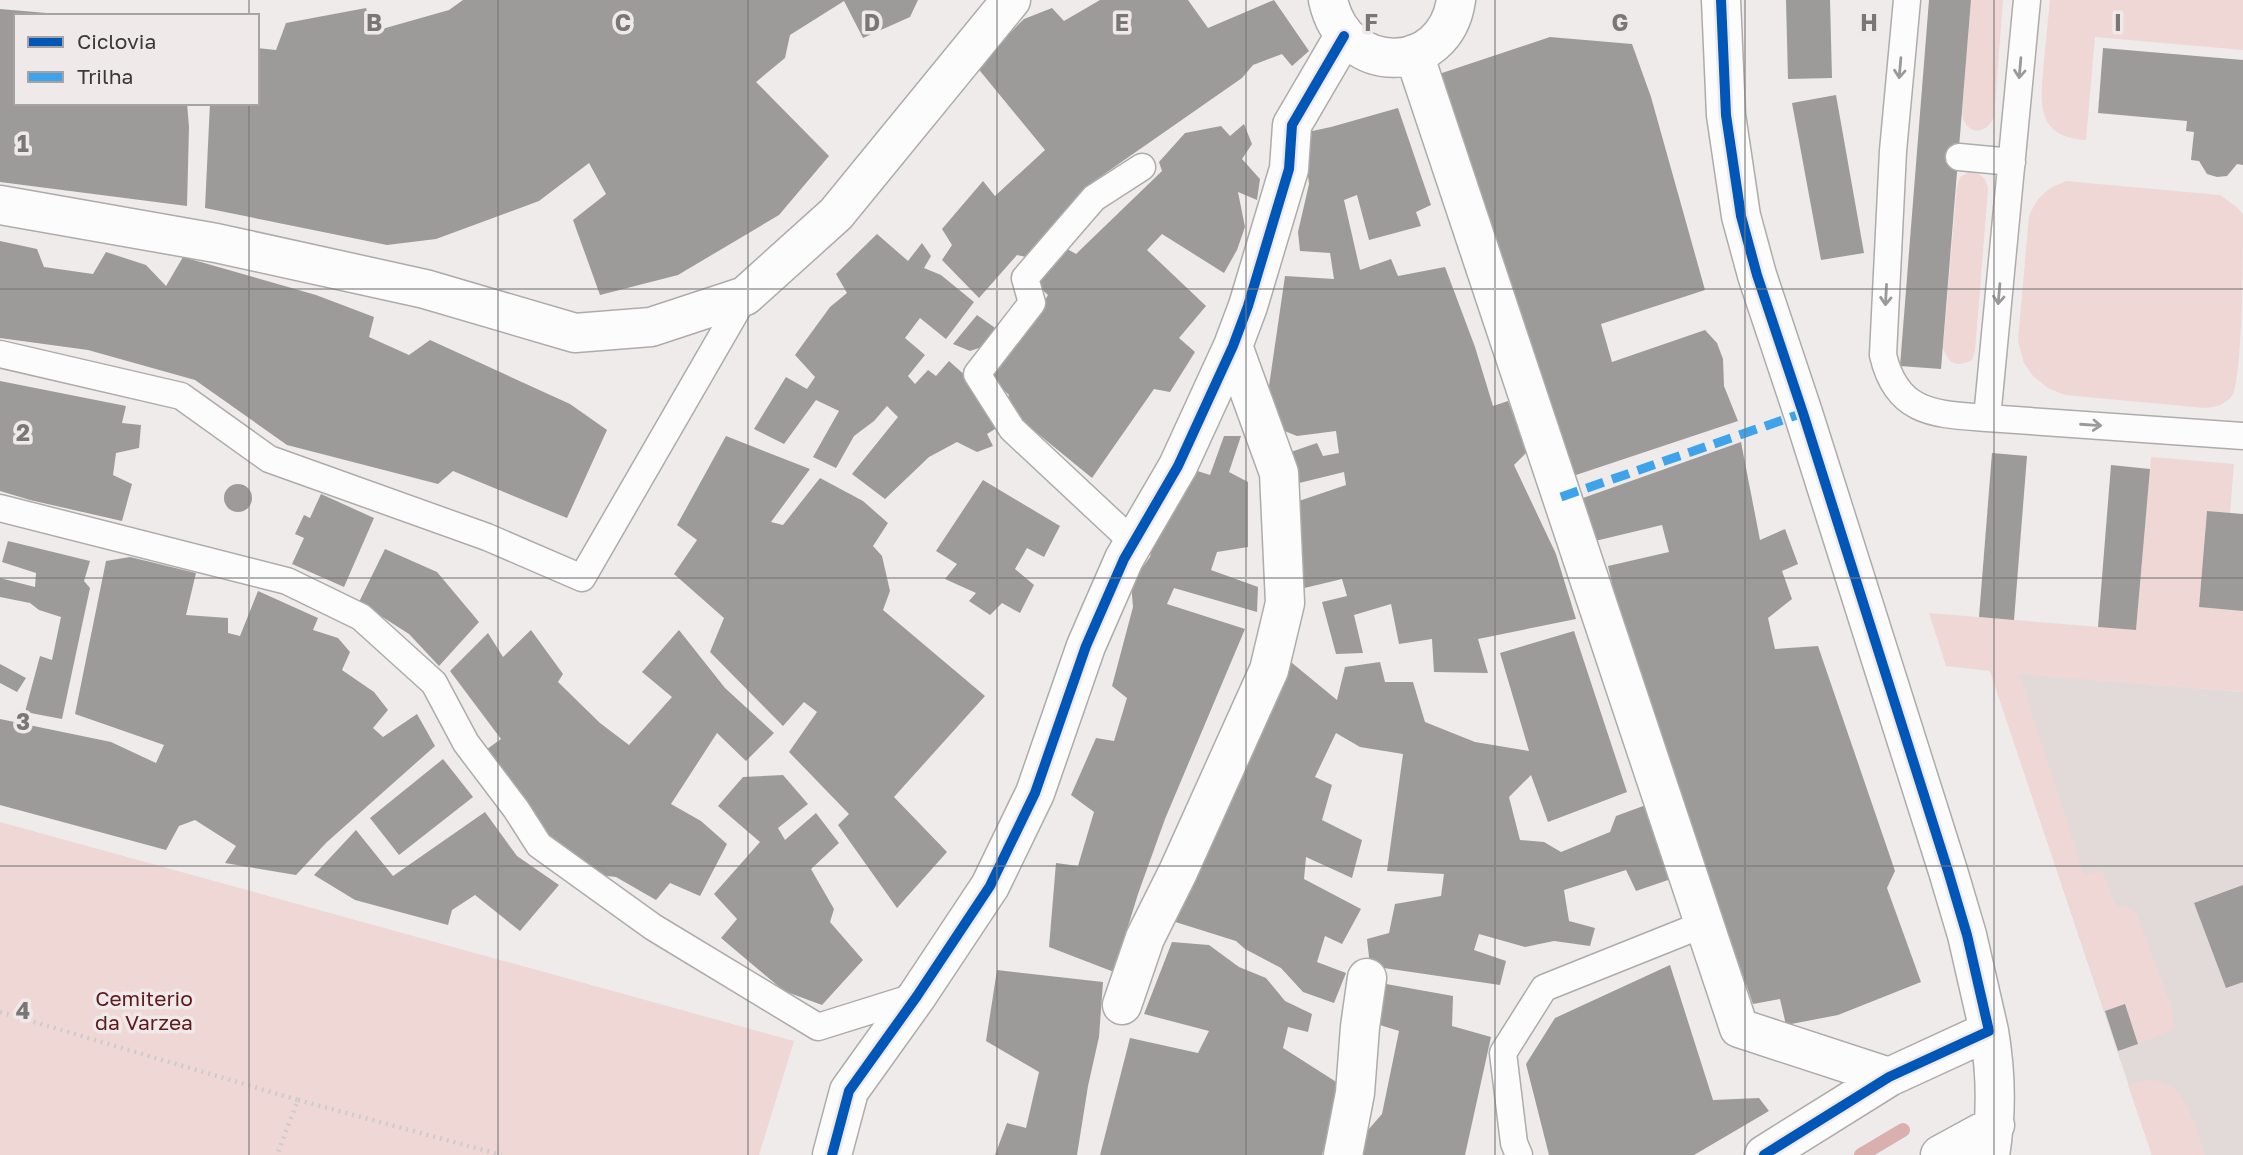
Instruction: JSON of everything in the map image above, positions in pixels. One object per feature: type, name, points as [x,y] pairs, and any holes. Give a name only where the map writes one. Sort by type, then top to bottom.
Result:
[{"type":"street","points":[[0,205],[216,243],[425,289],[575,333],[651,327],[745,296],[836,214],[1011,0]]},
{"type":"street","points":[[1328,0],[1332,17],[1344,36],[1359,48],[1376,56],[1395,58],[1414,54],[1431,45],[1445,30],[1454,13],[1456,0]]},
{"type":"street","points":[[1713,0],[1721,0],[1726,114],[1741,216],[1757,275],[1948,871],[1967,935],[1989,1031],[1993,1060],[1993,1140],[1940,1155]]},
{"type":"street","points":[[832,1155],[849,1091],[918,996],[990,886],[1029,804],[1086,646],[1124,559],[1178,466],[1233,346],[1248,306],[1289,169],[1292,125],[1344,36]]},
{"type":"street","points":[[1414,54],[1739,1028],[1889,1077]]},
{"type":"street","points":[[1122,1005],[1145,938],[1178,872],[1269,670],[1285,603],[1279,473],[1233,346]]},
{"type":"street","points":[[1343,1155],[1356,1093],[1360,1027],[1367,978]]},
{"type":"street","points":[[1764,1155],[1889,1077],[1989,1031]]},
{"type":"lane","points":[[1907,0],[1905,152],[1883,355],[1887,373],[1900,394],[1916,407],[1938,414],[2243,436]]},
{"type":"lane","points":[[1987,418],[2026,0]]},
{"type":"lane","points":[[1959,157],[2012,162]]},
{"type":"lane","points":[[1134,543],[1012,429],[977,374],[1032,303],[1025,278],[1094,198],[1142,167]]},
{"type":"lane","points":[[0,354],[181,396],[269,459],[487,537],[582,578],[745,296]]},
{"type":"lane","points":[[0,509],[288,581],[361,617],[434,683],[466,743],[516,809],[539,845],[653,927],[818,1027],[918,996]]},
{"type":"lane","points":[[1519,1155],[1514,1143],[1503,1053],[1544,988],[1704,924]]},
{"type":"path","points":[[0,1012],[298,1100],[502,1155]]},
{"type":"path","points":[[277,1155],[298,1100]]},
{"type":"shaded area","points":[[1990,671],[2243,692],[2243,1155],[2152,1155]]},
{"type":"green space","points":[[1971,0],[2003,0],[1994,117],[1986,128],[1981,130],[1967,126],[1962,114]]},
{"type":"green space","points":[[2050,0],[2243,0],[2243,50],[2095,37],[2086,140],[2069,137],[2057,132],[2049,124],[2042,102]]},
{"type":"green space","points":[[1969,172],[1982,176],[1988,189],[1975,351],[1972,360],[1958,364],[1950,361],[1943,348],[1957,186],[1960,177]]},
{"type":"green space","points":[[2066,181],[2220,195],[2238,208],[2243,215],[2241,336],[2233,394],[2225,403],[2205,408],[2065,395],[2048,388],[2033,376],[2024,363],[2018,341],[2029,216],[2043,194]]},
{"type":"green space","points":[[2151,457],[2234,464],[2230,513],[2207,511],[2199,606],[2243,611],[2243,692],[2019,674],[2084,876],[2102,870],[2116,907],[2128,907],[2136,913],[2173,1013],[2174,1023],[2171,1030],[2138,1044],[2126,1005],[2105,1011],[1990,671],[1946,666],[1929,613],[2136,630]]},
{"type":"green space","name":"Cemiterio da Varzea","points":[[0,822],[794,1041],[759,1155],[0,1155]]},
{"type":"green space","points":[[2150,1080],[2163,1082],[2181,1097],[2193,1119],[2205,1155],[2152,1155],[2128,1085]]},
{"type":"building","points":[[463,0],[918,0],[910,17],[863,38],[844,1],[790,35],[785,58],[756,82],[829,156],[779,215],[678,275],[600,295],[573,220],[606,194],[589,163],[539,201],[436,239],[387,245],[205,208],[210,105],[259,105],[259,48],[276,50],[286,23],[366,8],[375,31],[449,10]]},
{"type":"building","points":[[1100,0],[1188,0],[1208,28],[1274,0],[1309,51],[1292,66],[1282,54],[1253,65],[1242,78],[1087,186],[1026,257],[1017,255],[979,298],[942,260],[952,245],[942,229],[983,181],[995,196],[1045,150],[976,66],[1024,19],[1052,8],[1064,21]]},
{"type":"building","points":[[1786,0],[1830,0],[1832,78],[1788,79]]},
{"type":"building","points":[[1929,0],[1971,0],[1941,369],[1900,366]]},
{"type":"building","points":[[0,9],[58,14],[14,14],[14,105],[187,105],[187,206],[0,182]]},
{"type":"building","points":[[1550,37],[1632,44],[1651,97],[1705,290],[1601,324],[1612,362],[1705,330],[1717,343],[1723,359],[1724,386],[1738,421],[1573,476],[1439,74]]},
{"type":"building","points":[[2103,48],[2243,60],[2243,165],[2237,164],[2227,176],[2207,174],[2199,161],[2191,160],[2194,132],[2186,131],[2187,121],[2098,113]]},
{"type":"building","points":[[1836,95],[1864,253],[1821,260],[1792,103]]},
{"type":"building","points":[[1398,108],[1431,205],[1416,212],[1421,226],[1369,240],[1357,195],[1344,200],[1360,270],[1391,259],[1398,276],[1445,267],[1475,347],[1493,406],[1508,401],[1527,452],[1514,465],[1556,554],[1576,619],[1478,639],[1488,673],[1434,672],[1432,639],[1399,644],[1391,604],[1354,615],[1363,653],[1336,654],[1322,602],[1347,596],[1342,579],[1296,590],[1290,504],[1346,485],[1344,472],[1291,485],[1285,454],[1317,443],[1323,456],[1339,453],[1336,431],[1297,436],[1272,426],[1269,386],[1285,276],[1334,279],[1330,253],[1300,251],[1298,232],[1309,184],[1303,133]]},
{"type":"building","points":[[1244,124],[1252,144],[1242,159],[1260,179],[1257,200],[1238,192],[1245,227],[1237,250],[1224,273],[1162,234],[1147,250],[1206,306],[1179,338],[1195,352],[1170,392],[1154,389],[1092,478],[1004,406],[1009,395],[988,375],[1033,322],[1048,295],[1033,281],[1062,246],[1076,254],[1162,171],[1159,162],[1185,133],[1221,126],[1230,136]]},
{"type":"building","points":[[877,234],[908,261],[922,243],[931,256],[924,268],[941,275],[974,302],[946,339],[920,318],[905,338],[925,355],[908,376],[915,384],[928,370],[936,376],[949,361],[986,394],[1003,424],[987,434],[993,446],[977,452],[957,442],[929,457],[885,499],[852,474],[898,417],[887,406],[874,421],[854,436],[836,468],[813,457],[839,411],[816,400],[784,444],[754,429],[786,377],[807,389],[815,377],[795,355],[830,307],[847,293],[836,274]]},
{"type":"building","points":[[0,241],[37,249],[44,267],[93,274],[106,252],[146,265],[166,286],[183,257],[316,295],[374,317],[369,337],[409,355],[430,340],[570,404],[607,430],[567,518],[453,471],[438,484],[287,445],[195,380],[88,350],[0,338]]},
{"type":"building","points":[[977,315],[998,330],[985,346],[970,351],[953,344]]},
{"type":"building","points":[[0,381],[126,406],[122,423],[141,425],[139,448],[116,453],[113,475],[132,484],[122,521],[0,491]]},
{"type":"building","points":[[726,436],[810,469],[771,522],[783,525],[820,478],[863,501],[888,523],[873,546],[882,556],[890,591],[883,610],[985,696],[894,797],[947,852],[897,908],[838,825],[849,814],[789,752],[817,712],[804,702],[783,726],[710,652],[724,618],[674,574],[697,540],[677,525]]},
{"type":"building","points":[[1224,436],[1241,436],[1229,472],[1248,482],[1248,547],[1217,552],[1211,570],[1258,587],[1257,612],[1174,588],[1167,604],[1245,629],[1165,819],[1114,972],[1049,947],[1056,863],[1078,866],[1094,812],[1071,795],[1096,738],[1114,741],[1127,698],[1112,686],[1133,607],[1131,583],[1150,557],[1154,539],[1191,469],[1210,475]]},
{"type":"building","points":[[1741,442],[1760,540],[1785,529],[1798,564],[1782,571],[1792,599],[1768,618],[1775,649],[1818,646],[1895,871],[1887,888],[1921,982],[1838,1015],[1786,1025],[1780,999],[1753,1004],[1626,643],[1608,566],[1669,552],[1662,525],[1595,541],[1583,498]]},
{"type":"building","points":[[1992,453],[2027,456],[2014,620],[1979,617]]},
{"type":"building","points":[[2111,465],[2150,469],[2136,630],[2098,627]]},
{"type":"building","points":[[983,480],[1060,526],[1044,557],[1027,548],[1015,569],[1034,585],[1020,613],[1002,603],[990,615],[969,601],[976,593],[945,579],[957,564],[936,551]]},
{"type":"building","points":[[238,484],[248,488],[252,498],[248,508],[238,512],[228,508],[224,498],[228,488]]},
{"type":"building","points":[[321,494],[374,518],[344,587],[292,564],[304,538],[295,534],[304,515],[310,518]]},
{"type":"building","points":[[2207,511],[2243,514],[2243,611],[2199,607]]},
{"type":"building","points":[[8,541],[90,561],[84,581],[90,588],[62,719],[25,712],[40,656],[52,660],[61,617],[39,610],[30,603],[0,597],[0,578],[35,587],[36,573],[2,562]]},
{"type":"building","points":[[385,549],[437,572],[479,622],[439,666],[409,634],[359,602]]},
{"type":"building","points":[[130,557],[196,573],[186,615],[228,618],[228,633],[240,636],[258,591],[318,618],[313,630],[338,638],[350,652],[342,670],[374,692],[388,710],[373,728],[383,737],[417,714],[435,746],[327,842],[296,875],[225,863],[236,846],[195,820],[179,826],[166,850],[0,805],[0,719],[111,742],[156,763],[164,745],[75,714],[106,561]]},
{"type":"building","points":[[531,630],[563,674],[558,682],[600,723],[629,745],[672,697],[642,672],[679,630],[725,688],[774,733],[746,761],[717,733],[671,804],[701,821],[727,844],[700,896],[670,883],[656,900],[616,877],[598,875],[538,826],[483,752],[501,739],[450,671],[488,633],[503,657]]},
{"type":"building","points":[[1574,631],[1627,792],[1548,822],[1531,775],[1509,797],[1520,840],[1544,842],[1561,852],[1610,832],[1616,816],[1646,805],[1671,879],[1636,891],[1626,870],[1564,890],[1569,921],[1595,928],[1590,946],[1554,941],[1525,947],[1479,934],[1474,950],[1506,961],[1500,985],[1370,966],[1367,939],[1389,933],[1395,904],[1441,896],[1444,874],[1387,871],[1403,754],[1360,747],[1336,733],[1315,777],[1332,785],[1322,820],[1362,840],[1352,878],[1306,857],[1304,879],[1361,909],[1342,944],[1325,936],[1317,962],[1346,973],[1334,1003],[1303,992],[1281,968],[1245,949],[1236,941],[1169,920],[1286,658],[1337,700],[1345,667],[1380,662],[1385,682],[1413,682],[1425,722],[1475,742],[1529,751],[1500,653]]},
{"type":"building","points":[[0,664],[26,678],[17,692],[0,683]]},
{"type":"building","points":[[443,759],[473,797],[399,855],[370,818]]},
{"type":"building","points":[[783,775],[808,804],[778,828],[785,840],[816,813],[839,843],[811,869],[834,909],[830,922],[863,960],[822,1005],[784,991],[721,938],[737,919],[714,894],[760,842],[718,806],[743,777]]},
{"type":"building","points":[[485,812],[517,856],[559,885],[520,931],[475,895],[452,910],[448,925],[355,900],[314,875],[356,830],[393,876]]},
{"type":"building","points":[[2243,885],[2243,982],[2226,988],[2194,903]]},
{"type":"building","points":[[1172,942],[1209,945],[1239,967],[1266,978],[1285,1001],[1312,1014],[1308,1032],[1288,1027],[1283,1048],[1341,1085],[1322,1155],[1100,1155],[1130,1038],[1198,1053],[1209,1031],[1144,1014]]},
{"type":"building","points":[[1670,965],[1713,1100],[1759,1098],[1769,1111],[1694,1155],[1549,1155],[1526,1064],[1555,1018]]},
{"type":"building","points":[[997,970],[1103,982],[1099,1037],[1077,1155],[995,1155],[1007,1123],[1026,1128],[1039,1072],[986,1041]]},
{"type":"building","points":[[1375,982],[1453,996],[1452,1026],[1491,1037],[1465,1155],[1359,1155],[1361,1138],[1382,1114],[1399,1031],[1367,1021]]},
{"type":"building","points":[[2125,1004],[2138,1044],[2118,1051],[2105,1011]]},
{"type":"waterway","points":[[1861,1155],[1903,1130]]},
{"type":"marked path","points":[[1561,497],[1803,413]]},
{"type":"cycle path","points":[[1721,0],[1726,115],[1741,216],[1757,275],[1948,871],[1967,935],[1989,1031],[1889,1077],[1764,1155]]},
{"type":"cycle path","points":[[832,1155],[849,1091],[917,996],[990,886],[1035,793],[1086,646],[1124,559],[1178,466],[1233,346],[1248,306],[1289,169],[1292,125],[1344,36]]}]
